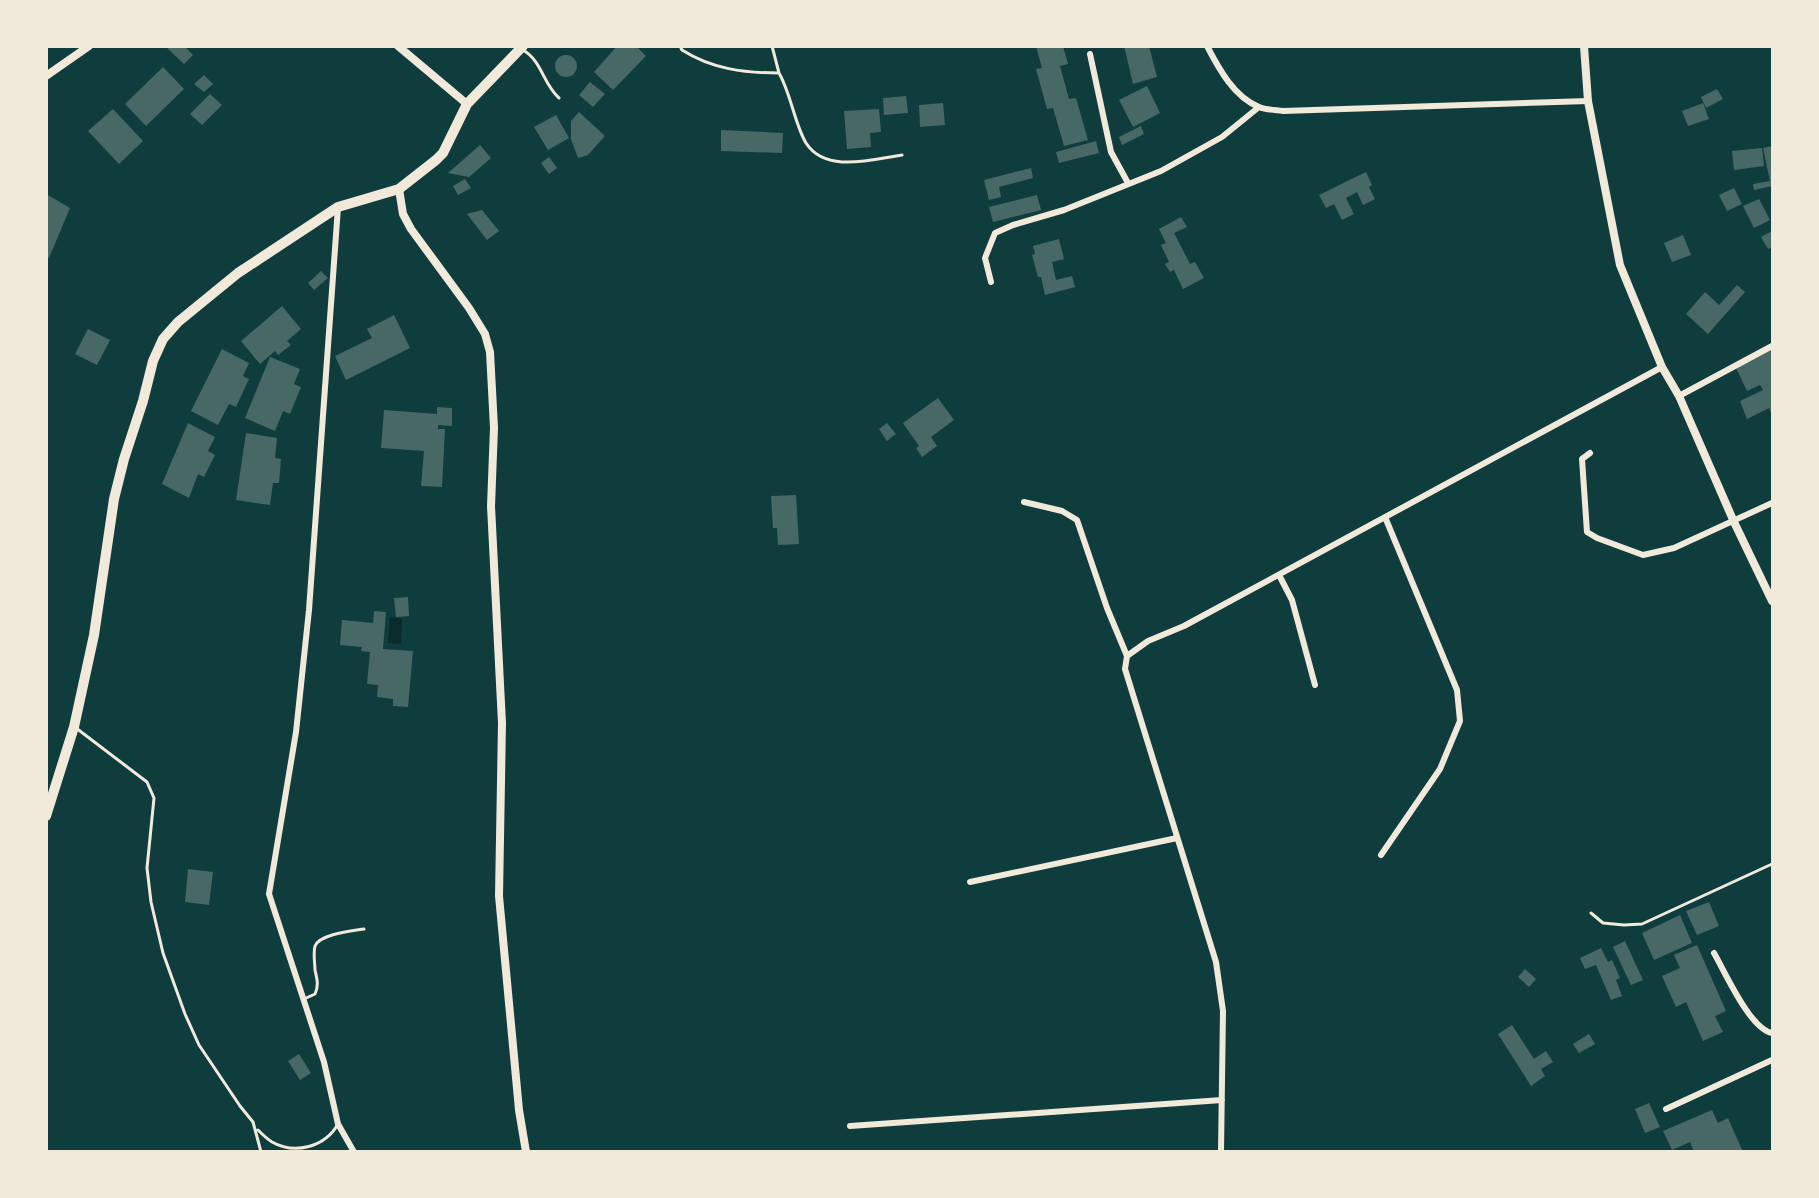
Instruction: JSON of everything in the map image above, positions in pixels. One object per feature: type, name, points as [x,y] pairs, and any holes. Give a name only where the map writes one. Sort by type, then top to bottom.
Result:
[{"type":"main road","points":[[46,816],[74,727],[94,635],[114,499],[153,361],[163,339],[178,322],[238,273],[338,207],[399,189],[443,153],[467,104],[522,48]]},
{"type":"street","points":[[46,76],[89,46]]},
{"type":"street","points":[[398,46],[467,104]]},
{"type":"street","points":[[1207,46],[1218,68],[1239,93],[1259,107],[1283,111],[1588,101]]},
{"type":"street","points":[[1584,46],[1588,101],[1620,265],[1662,367],[1679,396],[1734,522],[1773,602]]},
{"type":"street","points":[[1090,54],[1111,152],[1128,183]]},
{"type":"street","points":[[991,282],[985,258],[995,233],[1013,225],[1064,210],[1161,171],[1222,137],[1259,107]]},
{"type":"street","points":[[399,189],[404,214],[411,229],[469,308],[485,334],[490,352],[494,428],[491,506],[502,723],[499,896],[519,1110],[526,1152]]},
{"type":"street","points":[[338,207],[309,610],[296,732],[269,894],[324,1062],[338,1124],[354,1152]]},
{"type":"street","points":[[1679,396],[1773,346]]},
{"type":"street","points":[[1127,656],[1148,641],[1184,626],[1662,367]]},
{"type":"street","points":[[1590,453],[1582,459],[1587,532],[1643,555],[1674,548],[1773,503]]},
{"type":"street","points":[[1024,502],[1062,511],[1077,519],[1107,608],[1127,656],[1125,669],[1216,962],[1224,1011],[1221,1152]]},
{"type":"street","points":[[1381,855],[1440,769],[1460,721],[1457,690],[1385,517]]},
{"type":"street","points":[[1279,574],[1292,600],[1315,684]]},
{"type":"street","points":[[970,882],[1177,838]]},
{"type":"street","points":[[1714,953],[1754,1019],[1767,1032],[1773,1033]]},
{"type":"street","points":[[1666,1109],[1773,1060]]},
{"type":"street","points":[[850,1126],[1222,1100]]},
{"type":"lane","points":[[680,46],[682,50],[699,61],[745,73],[779,74]]},
{"type":"lane","points":[[772,46],[779,74],[785,84],[806,143],[820,156],[842,162],[902,155]]},
{"type":"lane","points":[[522,48],[535,58],[550,89],[559,98]]},
{"type":"lane","points":[[74,727],[147,782],[154,798],[147,868],[151,902],[163,953],[199,1045],[254,1122],[261,1152]]},
{"type":"lane","points":[[1591,913],[1603,923],[1642,924],[1773,864]]},
{"type":"lane","points":[[302,1000],[315,994],[318,987],[315,946],[320,940],[326,936],[363,929]]},
{"type":"lane","points":[[256,1129],[272,1142],[290,1148],[316,1145],[333,1133],[338,1124]]},
{"type":"water","points":[[390,617],[402,619],[401,644],[388,643]]},
{"type":"building","points":[[165,46],[184,46],[193,55],[184,64]]},
{"type":"building","points":[[617,46],[636,46],[646,56],[613,90],[594,72]]},
{"type":"building","points":[[1036,46],[1063,46],[1068,64],[1060,66],[1069,99],[1076,98],[1088,140],[1064,146],[1053,108],[1047,109],[1036,69],[1042,68]]},
{"type":"building","points":[[1124,46],[1149,46],[1157,77],[1133,84]]},
{"type":"building","points":[[566,55],[576,62],[577,66],[570,76],[566,77],[556,70],[555,66],[562,56]]},
{"type":"building","points":[[163,67],[184,89],[146,126],[125,104]]},
{"type":"building","points":[[204,75],[213,84],[204,92],[194,84]]},
{"type":"building","points":[[590,82],[605,94],[593,107],[579,95]]},
{"type":"building","points":[[1147,86],[1160,113],[1133,127],[1119,100]]},
{"type":"building","points":[[1717,89],[1723,99],[1706,108],[1701,97]]},
{"type":"building","points":[[210,94],[222,105],[202,125],[190,114]]},
{"type":"building","points":[[906,96],[908,113],[884,115],[883,98]]},
{"type":"building","points":[[943,103],[945,125],[920,127],[919,105]]},
{"type":"building","points":[[1703,103],[1709,119],[1688,126],[1682,111]]},
{"type":"building","points":[[113,109],[143,141],[119,164],[88,131]]},
{"type":"building","points":[[879,109],[881,132],[870,133],[871,147],[847,149],[844,111]]},
{"type":"building","points":[[579,112],[605,136],[588,155],[578,158],[571,139],[571,121]]},
{"type":"building","points":[[556,115],[569,138],[548,150],[534,127]]},
{"type":"building","points":[[1141,126],[1144,134],[1122,145],[1119,137]]},
{"type":"building","points":[[721,130],[783,133],[782,153],[721,151]]},
{"type":"building","points":[[1096,141],[1099,153],[1059,163],[1056,152]]},
{"type":"building","points":[[480,145],[491,158],[469,177],[448,173]]},
{"type":"building","points":[[1772,146],[1772,186],[1754,190],[1753,184],[1770,181],[1763,148]]},
{"type":"building","points":[[1762,148],[1764,166],[1734,170],[1732,151]]},
{"type":"building","points":[[549,157],[557,168],[549,174],[541,163]]},
{"type":"building","points":[[1031,168],[1033,178],[999,187],[1001,197],[989,200],[984,180]]},
{"type":"building","points":[[1366,172],[1372,185],[1369,187],[1375,199],[1363,205],[1357,192],[1346,198],[1354,214],[1342,220],[1334,204],[1326,208],[1319,195]]},
{"type":"building","points":[[465,179],[471,188],[458,195],[453,186]]},
{"type":"building","points":[[1734,188],[1742,204],[1727,211],[1719,195]]},
{"type":"building","points":[[46,194],[70,208],[49,258],[46,256]]},
{"type":"building","points":[[1037,195],[1041,210],[993,222],[989,207]]},
{"type":"building","points":[[1759,199],[1770,220],[1754,228],[1743,206]]},
{"type":"building","points":[[482,210],[499,231],[487,240],[467,214]]},
{"type":"building","points":[[1181,217],[1187,227],[1174,233],[1190,264],[1195,262],[1204,278],[1183,289],[1174,270],[1170,272],[1165,264],[1169,262],[1161,245],[1166,243],[1159,229]]},
{"type":"building","points":[[1772,231],[1772,247],[1768,249],[1761,237]]},
{"type":"building","points":[[1683,235],[1691,255],[1672,262],[1664,243]]},
{"type":"building","points":[[1059,239],[1064,259],[1052,262],[1056,280],[1072,276],[1075,287],[1045,295],[1032,255],[1035,254],[1033,246]]},
{"type":"building","points":[[321,271],[328,278],[314,290],[308,283]]},
{"type":"building","points":[[1737,285],[1745,292],[1708,334],[1686,314],[1705,292],[1719,305]]},
{"type":"building","points":[[282,306],[301,329],[287,341],[291,345],[278,355],[275,351],[260,364],[241,341]]},
{"type":"building","points":[[394,315],[410,348],[346,380],[335,356],[372,338],[367,329]]},
{"type":"building","points":[[88,329],[110,340],[97,365],[75,354]]},
{"type":"building","points":[[222,349],[249,363],[243,376],[249,379],[236,407],[229,404],[218,425],[191,411]]},
{"type":"building","points":[[1772,349],[1772,416],[1769,408],[1747,419],[1740,401],[1763,390],[1760,385],[1747,391],[1735,366]]},
{"type":"building","points":[[270,357],[300,369],[294,384],[301,387],[290,414],[283,411],[275,431],[245,418]]},
{"type":"building","points":[[938,398],[954,420],[931,437],[937,446],[922,457],[916,448],[919,446],[903,423]]},
{"type":"building","points":[[437,407],[452,408],[452,426],[438,425],[438,429],[445,429],[442,487],[421,486],[424,451],[381,448],[384,410],[437,414]]},
{"type":"building","points":[[188,423],[215,437],[208,451],[215,455],[204,477],[198,474],[189,498],[162,484]]},
{"type":"building","points":[[887,423],[896,434],[887,441],[879,429]]},
{"type":"building","points":[[246,433],[277,438],[275,458],[281,459],[279,483],[273,483],[270,505],[236,500]]},
{"type":"building","points":[[796,495],[799,544],[778,545],[777,528],[773,528],[771,496]]},
{"type":"building","points":[[408,597],[409,616],[396,617],[394,598]]},
{"type":"building","points":[[374,611],[386,612],[383,649],[413,651],[408,707],[393,706],[393,699],[377,697],[378,685],[367,684],[370,652],[361,651],[362,647],[340,645],[342,620],[373,623]]},
{"type":"building","points":[[188,869],[213,872],[209,905],[185,902]]},
{"type":"building","points":[[1709,902],[1719,926],[1697,935],[1686,911]]},
{"type":"building","points":[[1680,915],[1692,943],[1654,960],[1642,933]]},
{"type":"building","points":[[1625,941],[1643,980],[1631,985],[1613,947]]},
{"type":"building","points":[[1697,945],[1726,1011],[1715,1016],[1723,1032],[1703,1041],[1686,1002],[1676,1007],[1662,976],[1680,968],[1674,955]]},
{"type":"building","points":[[1601,948],[1608,962],[1612,960],[1620,978],[1616,980],[1622,996],[1611,1000],[1596,965],[1585,969],[1580,958]]},
{"type":"building","points":[[1525,969],[1536,979],[1529,987],[1518,977]]},
{"type":"building","points":[[1512,1025],[1534,1059],[1546,1051],[1553,1062],[1541,1069],[1545,1076],[1531,1086],[1498,1034]]},
{"type":"building","points":[[1589,1034],[1595,1044],[1579,1053],[1573,1044]]},
{"type":"building","points":[[299,1054],[311,1073],[300,1080],[288,1061]]},
{"type":"building","points":[[1649,1103],[1660,1127],[1645,1133],[1635,1109]]},
{"type":"building","points":[[1712,1110],[1718,1123],[1728,1118],[1743,1152],[1694,1152],[1690,1142],[1672,1150],[1663,1131]]}]
